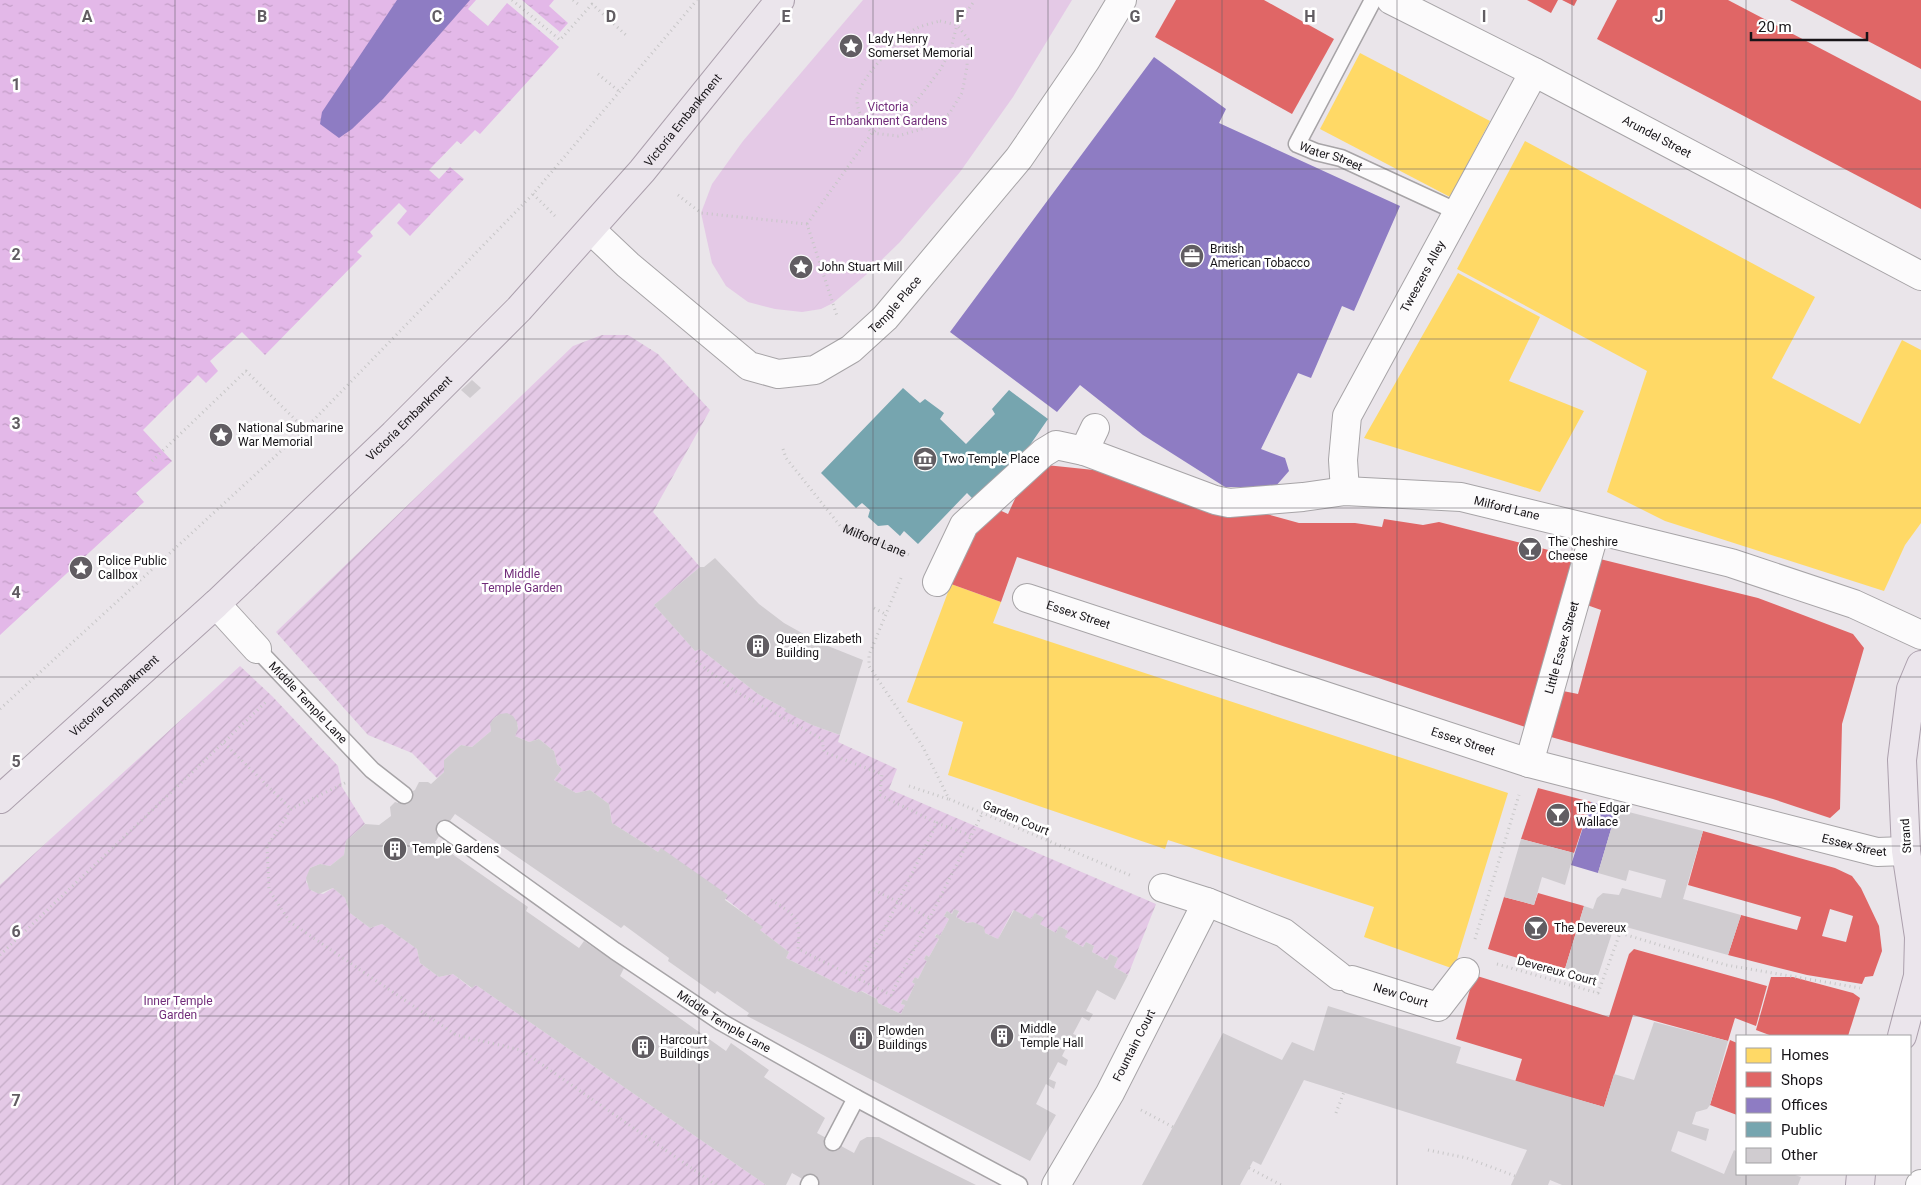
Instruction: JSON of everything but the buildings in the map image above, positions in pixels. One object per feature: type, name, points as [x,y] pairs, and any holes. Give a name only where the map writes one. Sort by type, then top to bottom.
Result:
[{"type":"main road","name":"Victoria Embankment","points":[[0,799],[216,604],[394,434],[519,309],[591,230],[699,102],[780,0]]},
{"type":"main road","name":"Strand","points":[[1902,1035],[1918,976],[1919,937],[1906,851],[1902,760],[1910,689],[1921,665]]},
{"type":"street","name":"Temple Place","points":[[591,230],[628,265],[749,366],[778,374],[816,370],[851,350],[885,318],[1019,158],[1086,60],[1122,0]]},
{"type":"street","name":"Arundel Street","points":[[1391,0],[1534,72],[1921,276]]},
{"type":"street","name":"Tweezers Alley","points":[[1345,491],[1343,460],[1348,416],[1534,72]]},
{"type":"street","name":"Milford Lane","points":[[939,575],[964,525],[1043,453],[1056,445],[1089,440],[1215,500],[1229,503],[1303,497],[1345,491],[1461,497],[1730,563],[1854,604],[1921,634]]},
{"type":"street","name":"Little Essex Street","points":[[1529,763],[1595,531]]},
{"type":"street","name":"Essex Street","points":[[1027,598],[1529,763],[1877,852],[1906,851]]},
{"type":"street","name":"Middle Temple Lane","points":[[216,604],[257,649]]},
{"type":"street","points":[[1163,888],[1207,902]]},
{"type":"street","name":"New Court","points":[[1207,902],[1284,933],[1345,978],[1438,1007],[1475,960]]},
{"type":"street","name":"Fountain Court","points":[[1056,1185],[1110,1093],[1207,902]]},
{"type":"lane","name":"Water Street","points":[[1373,0],[1297,144],[1316,152],[1341,158],[1458,212]]},
{"type":"lane","name":"Middle Temple Lane","points":[[257,649],[372,770],[404,795]]},
{"type":"lane","name":"Middle Temple Lane","points":[[446,829],[615,951],[721,1022],[856,1098],[1019,1185]]},
{"type":"lane","points":[[833,1142],[856,1098]]},
{"type":"path","points":[[512,0],[560,40],[592,4],[628,37]]},
{"type":"path","points":[[573,0],[578,4]]},
{"type":"path","points":[[0,709],[305,429],[533,194],[697,0]]},
{"type":"path","points":[[806,224],[872,133],[915,103],[950,52],[957,24],[975,0]]},
{"type":"path","points":[[940,21],[957,24],[968,39],[967,67],[962,94],[949,114],[925,128],[898,136],[872,133],[863,121],[857,98],[866,79],[892,47],[916,28],[940,21]]},
{"type":"path","points":[[598,74],[620,92]]},
{"type":"path","points":[[533,194],[556,217]]},
{"type":"path","points":[[678,195],[701,213],[806,224]]},
{"type":"path","points":[[806,224],[837,316]]},
{"type":"path","points":[[152,461],[246,370],[305,429]]},
{"type":"path","name":"Milford Lane","points":[[783,449],[786,458],[841,526],[910,555],[939,575]]},
{"type":"path","points":[[907,564],[910,555]]},
{"type":"path","points":[[904,572],[869,654],[869,666],[923,747],[949,799]]},
{"type":"path","points":[[874,608],[887,615]]},
{"type":"path","points":[[696,661],[735,691],[822,739],[824,752],[882,774],[880,795],[937,823],[972,836]]},
{"type":"path","points":[[0,955],[272,696]]},
{"type":"path","points":[[224,743],[291,809]]},
{"type":"path","points":[[372,770],[291,809],[267,847],[269,890],[290,922],[456,1035],[520,1050],[716,1185]]},
{"type":"path","name":"Garden Court","points":[[909,786],[949,799],[1130,875]]},
{"type":"path","points":[[1475,960],[1520,792]]},
{"type":"path","points":[[771,900],[793,914],[800,932],[798,950],[891,995],[982,814]]},
{"type":"path","points":[[859,980],[937,823]]},
{"type":"path","points":[[874,890],[930,918]]},
{"type":"path","name":"Devereux Court","points":[[1475,960],[1598,993],[1620,933],[1726,965],[1860,988]]},
{"type":"path","points":[[1336,1113],[1344,1092]]},
{"type":"path","points":[[1428,1150],[1467,1158],[1515,1176]]},
{"type":"path","points":[[1249,1168],[1281,1185]]},
{"type":"green space","name":"Victoria Embankment Gardens","points":[[863,0],[1072,0],[1013,97],[960,172],[899,243],[867,274],[833,303],[821,309],[802,312],[775,309],[748,302],[726,286],[712,263],[701,213],[712,184],[743,141]]},
{"type":"green space","name":"Middle Temple Garden","points":[[602,335],[628,335],[658,354],[710,410],[653,512],[700,567],[654,605],[695,651],[700,649],[758,694],[812,725],[840,735],[838,742],[897,769],[889,789],[1156,904],[1128,975],[1114,967],[1118,958],[1110,954],[1107,960],[1092,952],[1094,946],[1086,942],[1083,947],[1065,937],[1068,931],[1059,926],[1056,933],[1040,924],[1043,918],[1035,913],[1031,919],[1013,910],[998,939],[985,933],[983,927],[973,922],[967,923],[956,917],[959,912],[954,909],[952,914],[947,911],[944,916],[949,919],[940,936],[936,934],[935,937],[939,939],[929,957],[926,955],[924,959],[927,961],[918,979],[915,977],[912,982],[915,984],[907,1001],[903,999],[901,1004],[905,1005],[901,1014],[878,1003],[877,999],[862,991],[857,993],[786,958],[789,952],[760,930],[762,927],[661,849],[658,852],[612,823],[609,804],[590,790],[576,793],[554,780],[562,769],[557,764],[554,751],[539,739],[529,742],[515,736],[518,726],[510,715],[502,714],[493,719],[491,731],[472,747],[461,745],[444,760],[444,772],[437,778],[412,753],[368,735],[276,632],[573,346]]},
{"type":"green space","name":"Inner Temple Garden","points":[[240,666],[272,696],[338,766],[342,787],[365,824],[346,841],[344,855],[330,866],[320,864],[310,868],[306,882],[312,891],[323,894],[333,888],[345,898],[350,913],[370,928],[382,924],[417,949],[420,963],[439,977],[453,974],[471,988],[476,985],[766,1185],[0,1185],[0,885]]},
{"type":"water","points":[[0,0],[554,0],[549,6],[568,23],[552,41],[559,47],[480,134],[475,130],[461,144],[457,141],[429,170],[439,179],[450,167],[464,179],[410,236],[397,223],[407,211],[399,203],[370,232],[373,236],[357,252],[362,256],[265,355],[242,332],[210,361],[218,371],[206,383],[198,375],[143,430],[172,461],[136,493],[144,502],[0,635]]},
{"type":"pier","points":[[476,0],[522,0],[560,32],[552,41],[507,3],[488,26],[468,9]]},
{"type":"place","name":"Lady Henry Somerset Memorial","points":[[851,46]]},
{"type":"place","name":"British American Tobacco","points":[[1192,256]]},
{"type":"place","name":"John Stuart Mill","points":[[801,267]]},
{"type":"place","name":"National Submarine War Memorial","points":[[221,435]]},
{"type":"place","name":"Two Temple Place","points":[[925,459]]},
{"type":"place","name":"The Cheshire Cheese","points":[[1530,549]]},
{"type":"place","name":"Police Public Callbox","points":[[81,568]]},
{"type":"place","name":"Queen Elizabeth Building","points":[[758,646]]},
{"type":"place","name":"The Edgar Wallace","points":[[1558,815]]},
{"type":"place","name":"Temple Gardens","points":[[395,849]]},
{"type":"place","name":"The Devereux","points":[[1536,928]]},
{"type":"place","name":"Middle Temple Hall","points":[[1002,1036]]},
{"type":"place","name":"Plowden Buildings","points":[[861,1038]]},
{"type":"place","name":"Harcourt Buildings","points":[[643,1047]]}]
